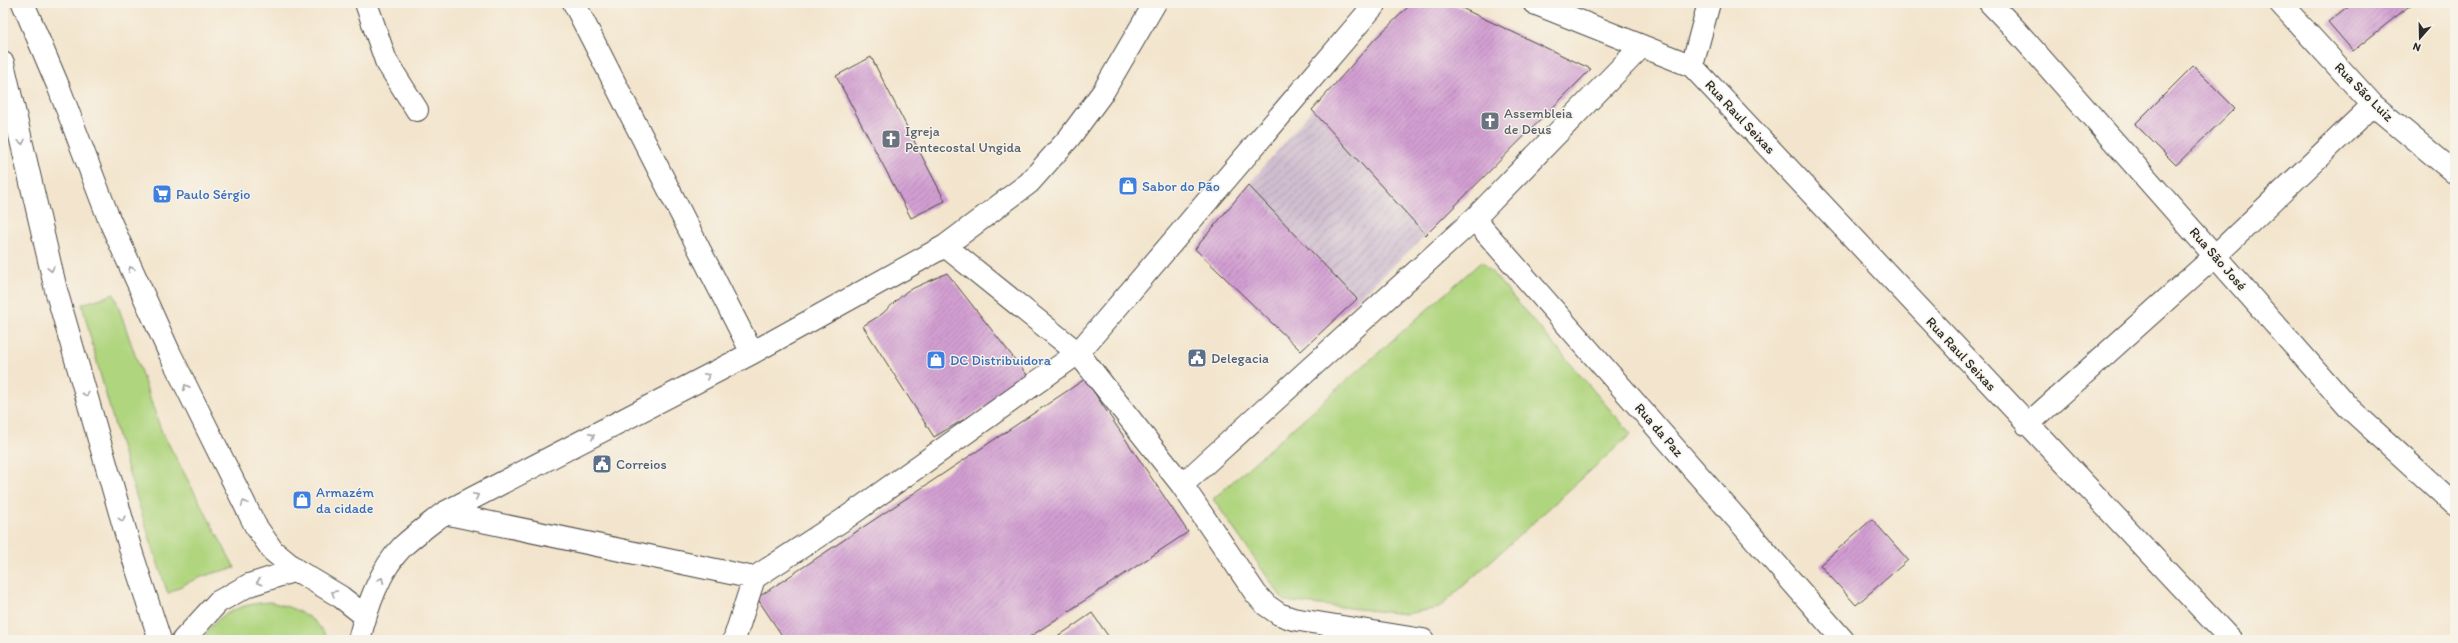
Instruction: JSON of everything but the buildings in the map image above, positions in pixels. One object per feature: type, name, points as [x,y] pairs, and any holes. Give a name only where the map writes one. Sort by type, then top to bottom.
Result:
[{"type":"street","points":[[23,3],[59,88],[109,219],[170,354],[255,525],[273,550],[296,570],[341,597],[365,616]]},
{"type":"street","points":[[366,3],[386,61],[417,110]]},
{"type":"street","points":[[574,3],[752,353]]},
{"type":"street","points":[[359,640],[365,616],[384,572],[402,547],[444,513],[752,353],[945,246],[1029,183],[1069,138],[1103,92],[1155,3]]},
{"type":"street","points":[[734,640],[754,578],[843,520],[1078,353],[1376,3]]},
{"type":"street","points":[[1534,3],[1692,66],[1709,3]]},
{"type":"street","name":"Rua São José","points":[[1990,3],[2014,28],[2348,407],[2455,505]]},
{"type":"street","name":"Rua São Luiz","points":[[2280,3],[2373,105],[2455,173]]},
{"type":"street","points":[[1182,485],[1474,219],[1642,46]]},
{"type":"street","points":[[3,63],[9,115],[56,290],[131,551],[160,640]]},
{"type":"street","name":"Rua Raul Seixas","points":[[1692,66],[2027,425],[2231,640]]},
{"type":"street","points":[[2027,425],[2215,256],[2373,105]]},
{"type":"street","name":"Rua da Paz","points":[[1474,219],[1843,640]]},
{"type":"street","points":[[945,246],[1078,353],[1182,485],[1256,594],[1266,605],[1279,614],[1316,624],[1423,640]]},
{"type":"street","points":[[444,513],[754,578]]},
{"type":"street","points":[[183,640],[218,602],[249,585],[296,570]]},
{"type":"shaded area","points":[[1312,110],[1426,235],[1357,299],[1248,185]]},
{"type":"green space","points":[[1482,261],[1631,434],[1439,608],[1405,614],[1284,601],[1213,499]]},
{"type":"green space","points":[[114,294],[161,430],[235,568],[200,578],[168,594],[122,450],[82,304]]},
{"type":"green space","points":[[270,602],[304,614],[318,625],[328,640],[202,640],[215,623],[230,612],[249,605]]},
{"type":"place","name":"Assembleia de Deus","points":[[1490,121]]},
{"type":"place","name":"Igreja Pentecostal Ungida","points":[[891,139]]},
{"type":"place","name":"Sabor do Pão","points":[[1128,186]]},
{"type":"place","name":"Paulo Sérgio","points":[[162,194]]},
{"type":"place","name":"Delegacia","points":[[1197,358]]},
{"type":"place","name":"DC Distribuidora","points":[[936,360]]},
{"type":"place","name":"Correios","points":[[602,464]]},
{"type":"place","name":"Armazém da cidade","points":[[302,500]]}]
